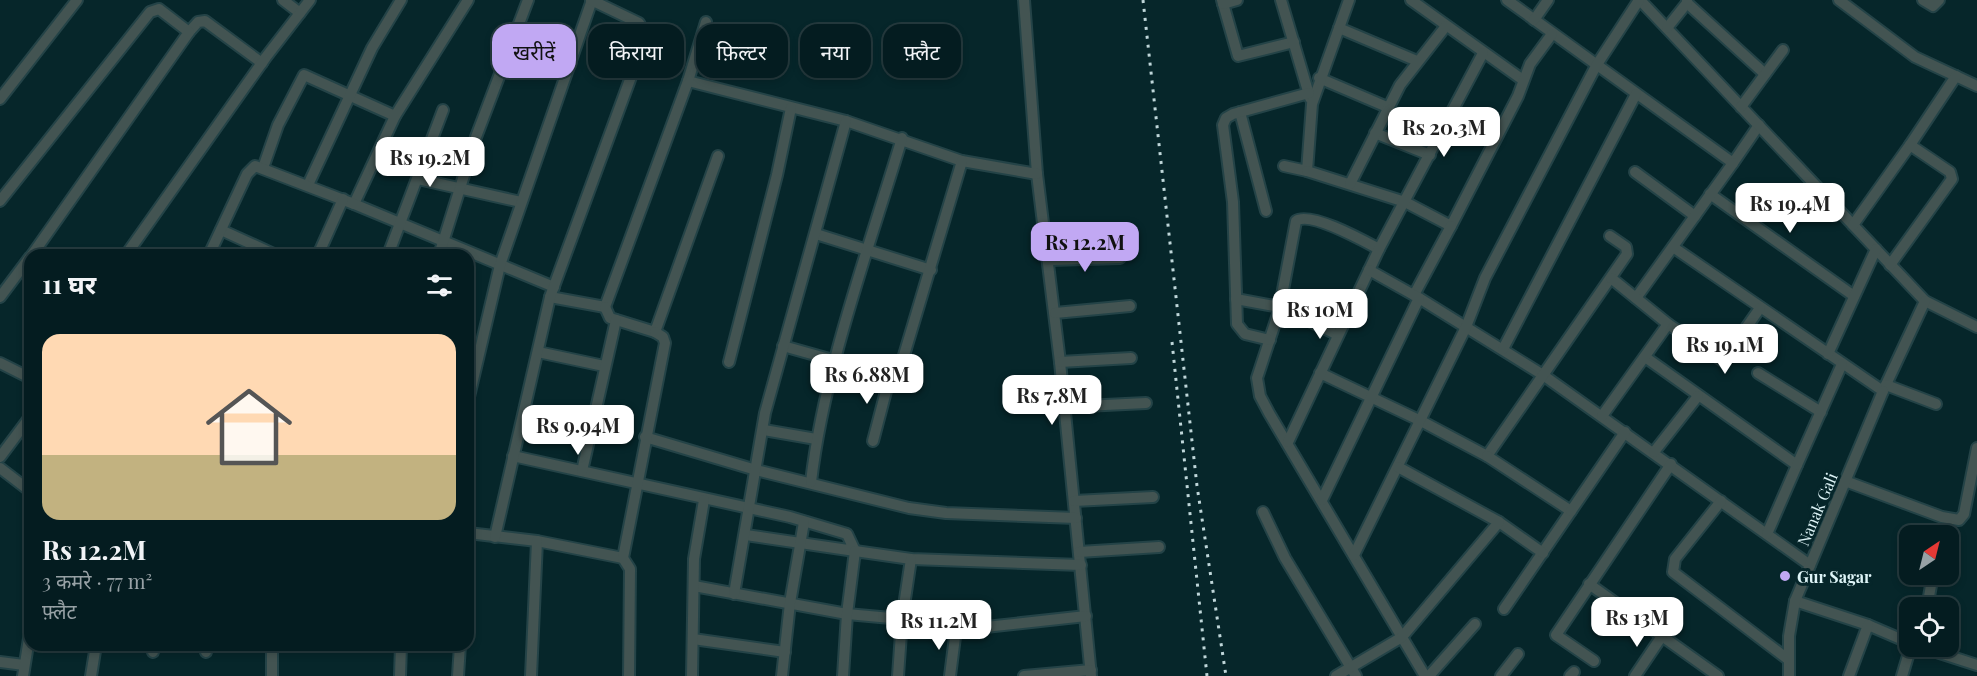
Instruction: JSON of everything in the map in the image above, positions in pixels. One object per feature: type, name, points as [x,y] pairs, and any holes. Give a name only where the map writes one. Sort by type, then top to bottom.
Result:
[{"type":"street","points":[[0,99],[77,0]]},
{"type":"street","points":[[283,0],[300,13]]},
{"type":"street","points":[[130,249],[262,63],[310,0]]},
{"type":"street","points":[[308,185],[348,95],[372,48],[401,0]]},
{"type":"street","points":[[354,204],[395,116],[468,0]]},
{"type":"street","points":[[440,249],[459,188],[528,0]]},
{"type":"street","points":[[474,362],[500,265],[592,0],[639,23],[646,36],[552,292],[495,537]]},
{"type":"street","points":[[1024,0],[1037,174],[1055,313],[1091,673],[1024,676]]},
{"type":"street","points":[[1237,0],[1223,2],[1238,56],[1294,42]]},
{"type":"street","points":[[1281,0],[1312,104]]},
{"type":"street","points":[[1307,171],[1312,104],[1319,78],[1349,0]]},
{"type":"street","points":[[1411,0],[1523,80]]},
{"type":"street","points":[[1507,0],[1733,163]]},
{"type":"street","points":[[1534,20],[1548,0]]},
{"type":"street","points":[[1354,555],[1466,327],[1485,278],[1596,66],[1639,0],[1925,301],[1977,327]]},
{"type":"street","points":[[1839,0],[1901,47],[1977,86]]},
{"type":"street","points":[[1923,0],[1933,6],[1939,0]]},
{"type":"street","points":[[1667,28],[1687,1],[1765,74]]},
{"type":"street","points":[[0,201],[150,12],[159,9],[189,32]]},
{"type":"street","points":[[36,249],[198,22],[205,21],[262,63]]},
{"type":"street","points":[[629,676],[630,569],[623,558],[665,343],[663,337],[655,332],[608,316],[605,307],[688,81],[706,22]]},
{"type":"street","points":[[1350,184],[1387,107],[1417,61],[1446,26]]},
{"type":"street","points":[[1339,28],[1417,61]]},
{"type":"street","points":[[1322,500],[1372,396],[1416,296],[1518,96],[1530,64],[1552,34]]},
{"type":"street","points":[[1741,107],[1783,50]]},
{"type":"street","points":[[1288,442],[1379,249],[1483,53]]},
{"type":"street","points":[[264,168],[278,125],[302,76],[307,75],[395,116]]},
{"type":"street","points":[[1853,225],[1910,146],[1956,76]]},
{"type":"street","points":[[1319,78],[1387,107]]},
{"type":"street","points":[[688,81],[846,121],[902,138],[962,161],[1037,174]]},
{"type":"street","points":[[1269,340],[1240,330],[1236,299],[1233,202],[1223,125],[1229,115],[1309,93]]},
{"type":"street","points":[[1503,349],[1636,94]]},
{"type":"street","points":[[729,362],[775,184],[791,108]]},
{"type":"street","points":[[391,249],[443,110]]},
{"type":"street","points":[[1240,112],[1266,211]]},
{"type":"street","points":[[734,594],[764,430],[765,413],[846,121]]},
{"type":"street","points":[[1636,298],[1759,125]]},
{"type":"street","points":[[1375,133],[1430,155]]},
{"type":"street","points":[[811,482],[816,439],[836,362],[902,138]]},
{"type":"street","points":[[1890,265],[1952,179],[1950,172],[1910,146]]},
{"type":"street","points":[[655,332],[718,156]]},
{"type":"street","points":[[873,441],[890,376],[901,369],[962,161]]},
{"type":"street","points":[[212,249],[249,169],[255,166],[343,199],[461,249]]},
{"type":"street","points":[[1284,166],[1405,202],[1451,226]]},
{"type":"street","points":[[1635,172],[1695,216]]},
{"type":"street","points":[[418,179],[521,202]]},
{"type":"street","points":[[1710,194],[1854,297]]},
{"type":"street","points":[[321,249],[343,199]]},
{"type":"street","points":[[1379,249],[1324,224],[1299,218],[1295,223],[1280,307],[1257,378],[1258,388],[1264,404],[1425,676]]},
{"type":"street","points":[[221,230],[259,249]]},
{"type":"street","points":[[816,234],[931,270]]},
{"type":"street","points":[[1487,456],[1629,251],[1610,236]]},
{"type":"street","points":[[1673,247],[1842,364],[1885,388],[1936,404]]},
{"type":"street","points":[[1828,354],[1876,249]]},
{"type":"street","points":[[474,254],[552,292],[605,307]]},
{"type":"street","points":[[1049,260],[1120,258]]},
{"type":"street","points":[[0,297],[24,265]]},
{"type":"street","points":[[1369,270],[1416,296],[1543,375],[1810,565]]},
{"type":"street","points":[[1611,278],[1668,324],[1723,361],[1760,308]]},
{"type":"street","points":[[1236,299],[1280,307],[1338,335]]},
{"type":"street","name":"Nanak Gali","points":[[1789,676],[1788,636],[1795,601],[1885,388],[1925,301]]},
{"type":"street","points":[[1055,313],[1130,306]]},
{"type":"street","points":[[582,471],[616,320]]},
{"type":"street","points":[[1602,416],[1668,324]]},
{"type":"street","points":[[783,346],[890,376]]},
{"type":"street","points":[[538,352],[604,366]]},
{"type":"street","points":[[1645,357],[1797,465]]},
{"type":"street","points":[[1060,362],[1131,358]]},
{"type":"street","points":[[0,363],[24,375]]},
{"type":"street","points":[[1767,534],[1842,364]]},
{"type":"street","points":[[1320,373],[1372,396],[1487,456],[1571,511]]},
{"type":"street","points":[[1758,373],[1821,412]]},
{"type":"street","points":[[1654,452],[1698,396]]},
{"type":"street","points":[[1064,407],[1146,403]]},
{"type":"street","points":[[0,457],[24,425]]},
{"type":"street","points":[[764,430],[816,439]]},
{"type":"street","points":[[1504,609],[1625,432]]},
{"type":"street","points":[[645,437],[756,470],[918,510],[1076,519]]},
{"type":"street","points":[[1845,481],[1942,517],[1959,520],[1964,514],[1977,448]]},
{"type":"street","points":[[513,456],[750,509],[847,534],[855,551],[847,614],[843,676]]},
{"type":"street","points":[[1594,661],[1556,635],[1671,464]]},
{"type":"street","points":[[1398,466],[1499,522],[1543,552]]},
{"type":"street","points":[[0,468],[24,486]]},
{"type":"street","points":[[1074,501],[1153,497]]},
{"type":"street","points":[[692,676],[695,550],[704,500]]},
{"type":"street","points":[[1721,501],[1675,559],[1672,572],[1789,660]]},
{"type":"street","points":[[1263,512],[1285,558],[1353,672]]},
{"type":"street","points":[[782,676],[790,603],[804,522]]},
{"type":"street","points":[[1336,676],[1353,672],[1402,638],[1499,522]]},
{"type":"street","points":[[474,534],[537,541],[623,558]]},
{"type":"street","points":[[746,535],[911,559],[1081,565]]},
{"type":"street","points":[[531,676],[537,541]]},
{"type":"street","points":[[1079,552],[1159,547]]},
{"type":"street","points":[[898,676],[902,619],[911,559]]},
{"type":"street","points":[[1589,584],[1718,676]]},
{"type":"street","points":[[694,586],[847,614],[902,619],[956,629],[1086,616]]},
{"type":"street","points":[[1795,601],[1868,625],[1899,639]]},
{"type":"street","points":[[1429,676],[1475,624]]},
{"type":"street","points":[[1849,676],[1868,625]]},
{"type":"street","points":[[950,676],[956,629]]},
{"type":"street","points":[[1635,676],[1662,636]]},
{"type":"street","points":[[693,639],[785,652]]},
{"type":"street","points":[[0,662],[24,670],[27,651]]},
{"type":"street","points":[[91,676],[95,651]]},
{"type":"street","points":[[272,676],[273,651]]},
{"type":"street","points":[[400,676],[401,651]]},
{"type":"street","points":[[458,676],[460,651]]},
{"type":"street","points":[[1501,676],[1518,654]]},
{"type":"street","points":[[1902,676],[1911,657]]},
{"type":"street","points":[[1951,657],[1977,665]]},
{"type":"railway","points":[[1143,0],[1197,486],[1226,676]]},
{"type":"railway","points":[[1172,342],[1207,676]]},
{"type":"place","name":"Gur Sagar","points":[[1785,576]]}]
